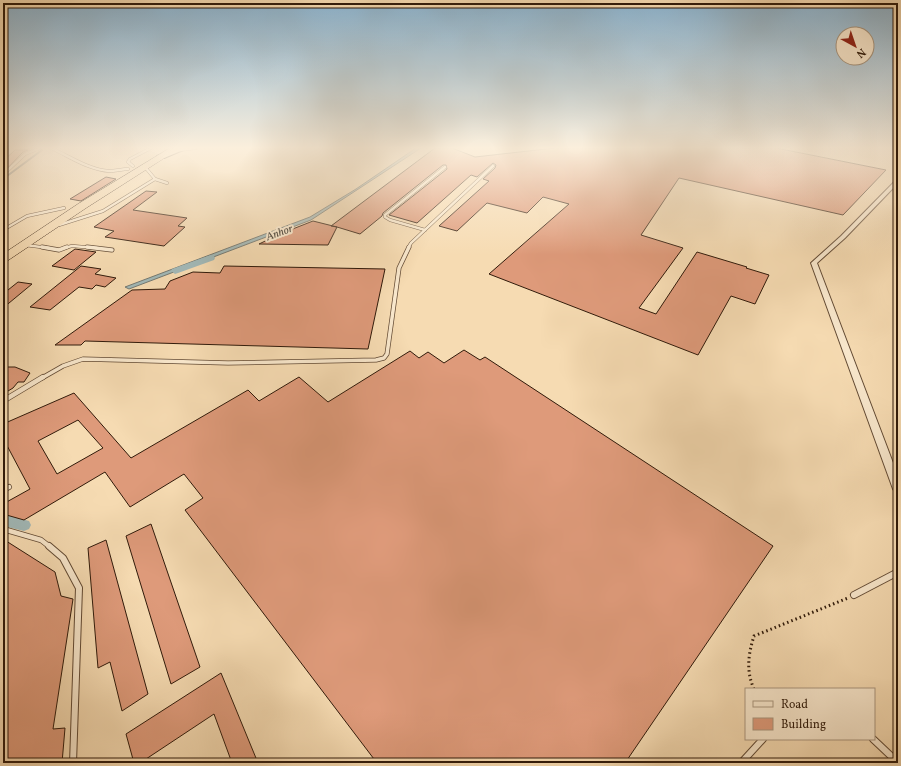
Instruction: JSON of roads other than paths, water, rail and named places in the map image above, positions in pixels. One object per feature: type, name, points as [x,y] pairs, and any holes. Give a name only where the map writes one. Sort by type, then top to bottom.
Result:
[{"type":"highway","points":[[3,259],[22,239],[64,208],[103,184]]},
{"type":"highway","points":[[22,239],[49,228],[119,184]]},
{"type":"street","points":[[894,184],[843,237],[814,264],[898,489]]},
{"type":"lane","points":[[49,228],[103,211],[147,184]]},
{"type":"lane","points":[[424,184],[385,215],[385,217],[390,220],[425,230]]},
{"type":"lane","points":[[3,401],[63,366],[83,359],[228,363],[376,360],[384,358],[387,354],[399,268],[411,243],[474,184]]},
{"type":"lane","points":[[3,230],[27,216],[64,208]]},
{"type":"lane","points":[[22,239],[58,250],[72,246],[112,250]]},
{"type":"lane","points":[[3,490],[9,487]]},
{"type":"lane","points":[[3,529],[41,540],[63,558],[79,588],[73,763]]},
{"type":"lane","points":[[854,595],[898,572]]},
{"type":"lane","points":[[741,763],[762,740]]},
{"type":"lane","points":[[874,740],[892,756],[896,763]]},
{"type":"water","points":[[364,184],[366,184],[311,220],[129,289],[125,287],[310,217]]},
{"type":"waterway","name":"Anhor","points":[[175,271],[211,258]]},
{"type":"waterway","name":"Anhor","points":[[3,520],[24,525]]}]
